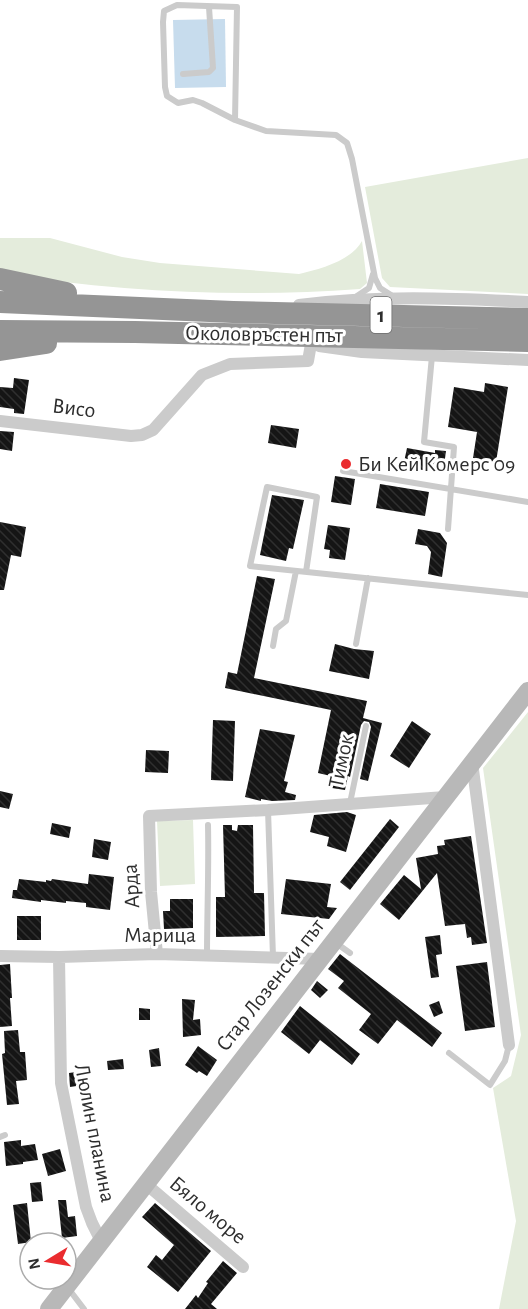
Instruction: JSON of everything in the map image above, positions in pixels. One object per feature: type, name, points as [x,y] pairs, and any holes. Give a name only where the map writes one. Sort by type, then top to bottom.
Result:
[{"type":"highway","points":[[0,279],[144,309]]},
{"type":"highway","name":"Околовръстен път","points":[[0,302],[233,312],[528,319]]},
{"type":"highway","name":"Околовръстен път","points":[[0,331],[528,341]]},
{"type":"highway","points":[[0,350],[135,332]]},
{"type":"street","name":"Околовръстен път","points":[[233,312],[342,299],[398,297],[528,302]]},
{"type":"street","points":[[238,334],[362,352],[528,360]]},
{"type":"street","name":"Висо","points":[[0,421],[131,436],[142,435],[153,429],[202,375],[230,364],[308,361],[311,344]]},
{"type":"street","name":"Стар Лозенски път","points":[[58,1301],[101,1241],[528,691]]},
{"type":"street","points":[[472,762],[509,1045]]},
{"type":"street","points":[[268,810],[445,797]]},
{"type":"street","name":"Арда","points":[[157,954],[151,892],[149,816],[268,810]]},
{"type":"street","name":"Марица","points":[[0,956],[157,954],[320,959]]},
{"type":"street","name":"Люлин планина","points":[[59,957],[61,1083],[86,1207],[101,1241]]},
{"type":"street","name":"Бяло море","points":[[146,1184],[243,1267]]},
{"type":"lane","points":[[236,120],[237,7],[177,5],[164,11],[167,96],[178,103],[193,100],[236,120],[271,132],[329,133],[342,138],[347,143],[373,271],[380,288],[389,295],[398,297]]},
{"type":"lane","points":[[183,74],[209,72],[213,68],[209,7]]},
{"type":"lane","points":[[342,299],[366,291],[371,284],[373,271]]},
{"type":"lane","points":[[432,356],[424,442],[454,447],[448,529]]},
{"type":"lane","points":[[344,471],[528,502]]},
{"type":"lane","points":[[306,572],[317,497],[267,487],[250,566],[528,596]]},
{"type":"lane","points":[[273,646],[276,629],[285,621],[296,571]]},
{"type":"lane","points":[[356,644],[368,578]]},
{"type":"lane","name":"Тимок","points":[[350,803],[366,726]]},
{"type":"lane","points":[[268,810],[273,958]]},
{"type":"lane","points":[[207,956],[207,902],[210,889],[208,825]]},
{"type":"lane","points":[[334,941],[350,953]]},
{"type":"lane","points":[[449,1053],[490,1085],[505,1061],[509,1045]]},
{"type":"lane","points":[[58,1301],[84,1309]]},
{"type":"green space","points":[[528,158],[528,294],[390,287],[382,278],[365,187]]},
{"type":"green space","points":[[0,238],[50,238],[122,257],[160,263],[299,274],[343,259],[362,241],[367,283],[360,289],[225,293],[135,289],[45,280],[0,273]]},
{"type":"green space","points":[[528,712],[528,1309],[499,1309],[516,1221],[493,1088],[511,1076],[521,1035],[483,768]]},
{"type":"green space","points":[[193,820],[195,884],[160,886],[157,821]]},
{"type":"water","points":[[225,19],[226,87],[175,88],[173,20]]},
{"type":"building","points":[[14,378],[29,380],[24,414],[14,413],[14,409],[0,407],[0,387],[13,388]]},
{"type":"building","points":[[485,383],[508,387],[496,462],[473,458],[477,432],[448,427],[454,387],[484,392]]},
{"type":"building","points":[[271,425],[299,429],[296,448],[268,443]]},
{"type":"building","points":[[0,431],[14,432],[12,451],[0,449]]},
{"type":"building","points":[[407,448],[435,453],[435,450],[446,451],[443,473],[416,469],[417,465],[404,462]]},
{"type":"building","points":[[335,476],[355,479],[351,505],[331,502]]},
{"type":"building","points":[[380,484],[429,492],[425,516],[376,508]]},
{"type":"building","points":[[272,495],[304,500],[293,549],[289,548],[286,561],[260,555]]},
{"type":"building","points":[[0,522],[26,527],[21,557],[11,555],[4,590],[0,590]]},
{"type":"building","points":[[328,525],[350,528],[345,560],[329,558],[330,550],[324,549]]},
{"type":"building","points":[[418,529],[440,533],[447,543],[442,577],[428,574],[431,552],[427,546],[415,544]]},
{"type":"building","points":[[257,576],[275,579],[254,678],[367,701],[363,718],[382,723],[368,781],[360,779],[371,727],[369,722],[364,721],[361,725],[345,790],[332,788],[335,777],[318,773],[331,710],[225,688],[228,672],[237,674]]},
{"type":"building","points":[[335,644],[374,651],[369,679],[329,671]]},
{"type":"building","points":[[213,720],[235,721],[233,781],[211,780]]},
{"type":"building","points":[[412,721],[431,734],[409,768],[390,756]]},
{"type":"building","points":[[260,729],[295,735],[284,781],[288,782],[285,792],[296,795],[295,800],[261,799],[261,801],[245,797]]},
{"type":"building","points":[[146,750],[169,751],[168,773],[145,772]]},
{"type":"building","points":[[0,791],[13,794],[9,809],[0,807]]},
{"type":"building","points":[[347,812],[356,815],[346,852],[327,846],[329,837],[310,832],[314,815]]},
{"type":"building","points":[[390,819],[399,827],[350,890],[340,882]]},
{"type":"building","points":[[52,823],[71,827],[69,838],[50,834]]},
{"type":"building","points":[[223,825],[232,825],[232,830],[237,831],[238,825],[253,825],[254,893],[264,893],[265,936],[216,937],[216,897],[225,897]]},
{"type":"building","points":[[471,836],[487,943],[472,945],[471,937],[467,938],[465,924],[445,926],[437,873],[399,920],[380,904],[404,875],[421,889],[416,858],[438,854],[437,846],[445,845],[444,840]]},
{"type":"building","points":[[94,839],[111,842],[108,860],[92,857]]},
{"type":"building","points":[[89,874],[114,877],[110,910],[86,907],[86,903],[41,900],[41,902],[12,898],[13,890],[17,890],[19,879],[46,882],[52,879],[88,884]]},
{"type":"building","points":[[286,879],[331,884],[327,907],[337,908],[329,919],[281,914]]},
{"type":"building","points":[[170,899],[193,899],[193,928],[164,929],[163,911],[170,911]]},
{"type":"building","points":[[17,916],[41,916],[41,940],[17,940]]},
{"type":"building","points":[[440,935],[442,954],[436,955],[439,977],[431,978],[425,937]]},
{"type":"building","points":[[340,954],[442,1033],[432,1047],[397,1020],[378,1044],[359,1030],[371,1014],[338,988],[344,981],[328,969]]},
{"type":"building","points":[[487,962],[495,1027],[465,1031],[456,966]]},
{"type":"building","points":[[10,964],[12,1026],[0,1027],[0,965]]},
{"type":"building","points":[[317,981],[328,990],[320,998],[311,990]]},
{"type":"building","points":[[182,999],[195,1000],[193,1020],[200,1019],[201,1035],[183,1037]]},
{"type":"building","points":[[439,1001],[443,1013],[434,1017],[429,1005]]},
{"type":"building","points":[[300,1006],[360,1054],[352,1065],[320,1040],[309,1054],[281,1032]]},
{"type":"building","points":[[139,1008],[150,1009],[150,1020],[139,1020]]},
{"type":"building","points":[[18,1030],[20,1052],[25,1052],[27,1080],[16,1081],[19,1104],[7,1105],[2,1054],[5,1053],[4,1031]]},
{"type":"building","points":[[198,1046],[217,1060],[207,1076],[185,1065]]},
{"type":"building","points":[[159,1048],[161,1066],[151,1067],[149,1050]]},
{"type":"building","points":[[123,1059],[124,1069],[108,1070],[107,1061]]},
{"type":"building","points":[[76,1072],[78,1080],[83,1080],[83,1085],[70,1087],[69,1073]]},
{"type":"building","points":[[21,1140],[21,1146],[35,1144],[38,1160],[6,1166],[4,1142]]},
{"type":"building","points":[[60,1149],[66,1171],[48,1176],[42,1154]]},
{"type":"building","points":[[41,1182],[43,1201],[32,1202],[30,1183]]},
{"type":"building","points":[[58,1200],[66,1200],[68,1217],[75,1216],[76,1231],[61,1231]]},
{"type":"building","points":[[27,1203],[30,1231],[18,1231],[18,1244],[13,1205]]},
{"type":"building","points":[[155,1203],[211,1251],[178,1292],[147,1267],[156,1255],[162,1260],[174,1245],[142,1217]]},
{"type":"building","points":[[223,1261],[237,1273],[211,1304],[217,1309],[185,1309],[196,1295],[198,1298],[208,1283],[206,1282]]},
{"type":"place","name":"Би Кей Комерс 09","points":[[346,464]]}]
